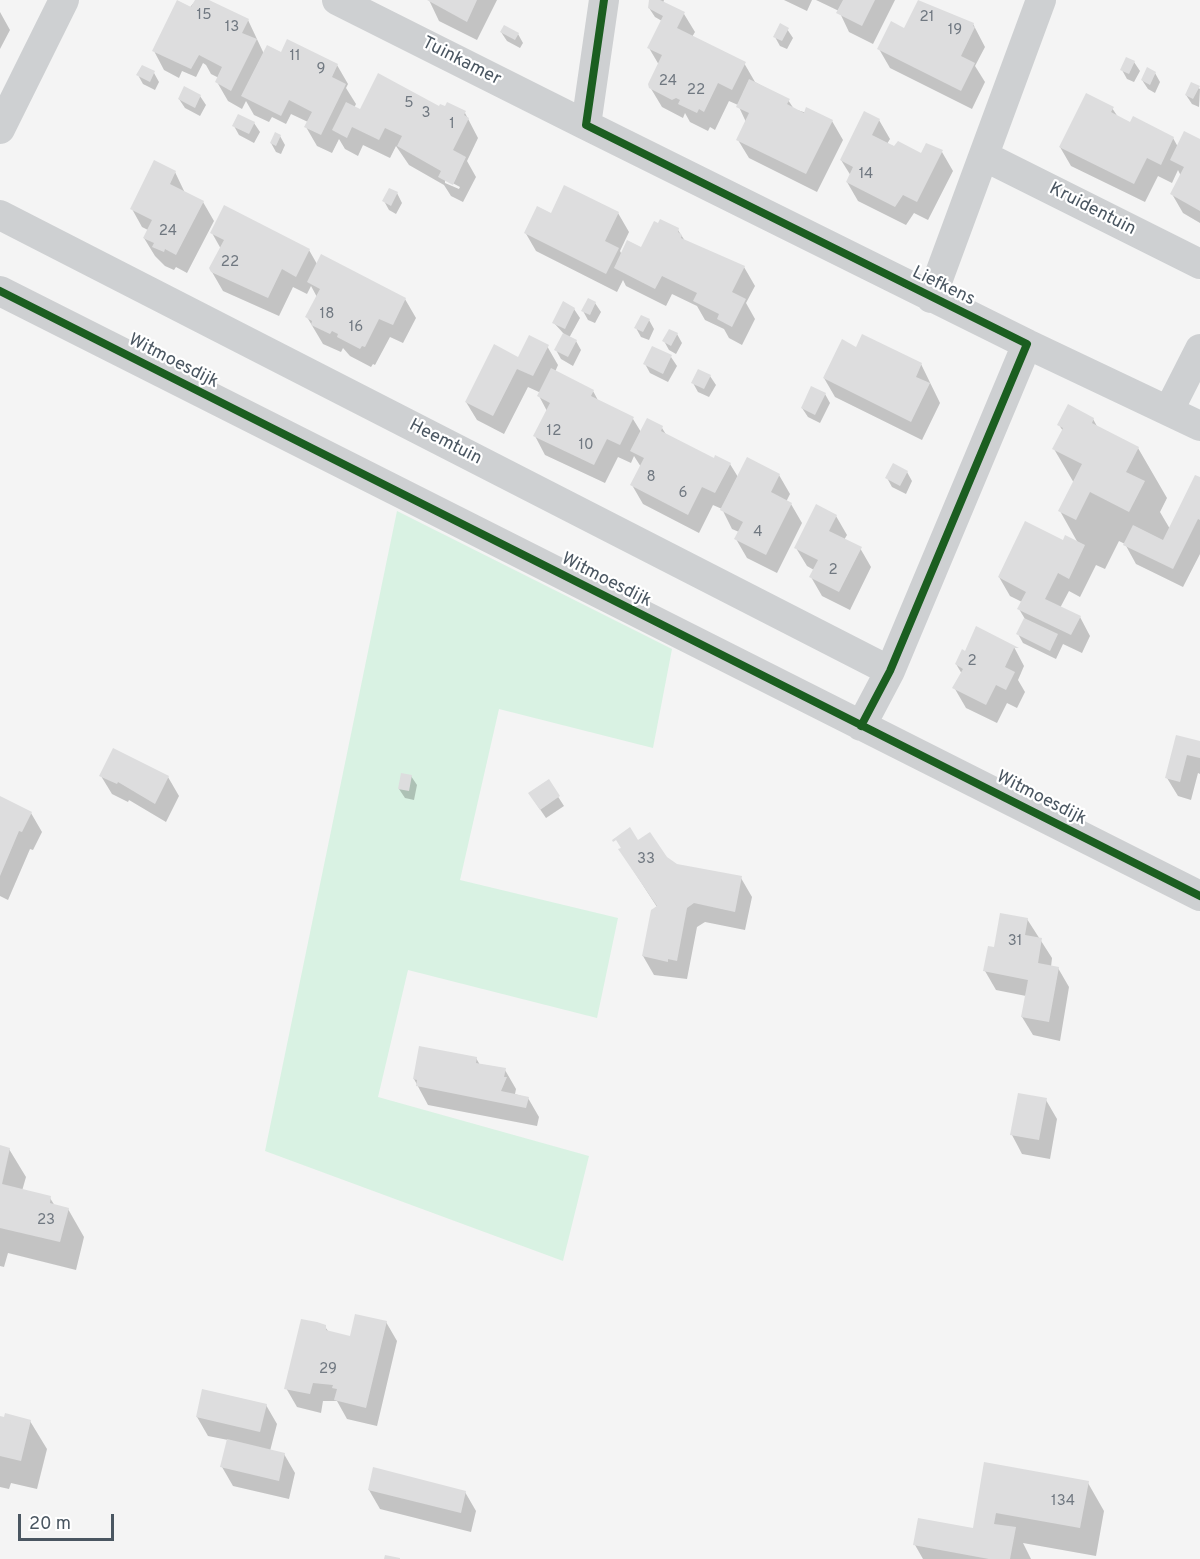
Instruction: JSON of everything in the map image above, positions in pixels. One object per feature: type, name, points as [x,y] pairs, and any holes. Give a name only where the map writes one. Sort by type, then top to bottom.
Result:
[{"type":"street","points":[[0,129],[64,0]]},
{"type":"street","name":"Tuinkamer","points":[[337,0],[586,125]]},
{"type":"street","points":[[586,125],[604,0]]},
{"type":"street","points":[[931,298],[1041,0]]},
{"type":"street","name":"Liefkens","points":[[586,125],[1027,344]]},
{"type":"street","name":"Kruidentuin","points":[[984,156],[1200,264]]},
{"type":"street","name":"Heemtuin","points":[[0,216],[890,671]]},
{"type":"street","name":"Witmoesdijk","points":[[0,291],[1200,896]]},
{"type":"street","points":[[861,726],[890,671],[1027,344],[1200,426]]},
{"type":"street","points":[[1169,410],[1200,349]]},
{"type":"green space","points":[[397,511],[672,649],[653,748],[499,709],[460,880],[618,918],[597,1018],[408,970],[378,1097],[589,1156],[563,1261],[265,1151]]},
{"type":"building","points":[[177,0],[191,7],[195,0],[209,0],[249,19],[242,33],[257,39],[231,91],[215,82],[222,67],[199,55],[191,69],[152,51]]},
{"type":"building","points":[[427,0],[477,0],[467,22]]},
{"type":"building","points":[[649,0],[660,0],[685,12],[677,28],[746,62],[732,90],[718,83],[704,112],[699,109],[697,113],[678,104],[680,100],[676,98],[672,100],[649,88],[648,84],[662,55],[647,48],[663,16],[648,8]]},
{"type":"building","points":[[843,0],[875,0],[862,26],[836,13]]},
{"type":"building","points":[[918,0],[974,23],[975,27],[961,56],[975,63],[961,91],[877,49],[891,21],[904,28]]},
{"type":"building","points":[[780,23],[789,28],[782,41],[773,37]]},
{"type":"building","points":[[504,25],[519,33],[515,40],[500,32]]},
{"type":"building","points":[[287,39],[338,64],[332,77],[346,84],[321,135],[304,127],[312,112],[289,100],[281,116],[241,96],[267,45],[281,52]]},
{"type":"building","points":[[1126,57],[1135,61],[1129,74],[1120,70]]},
{"type":"building","points":[[142,65],[155,71],[150,82],[136,75]]},
{"type":"building","points":[[1147,67],[1156,72],[1150,85],[1141,80]]},
{"type":"building","points":[[378,73],[439,106],[440,104],[445,106],[447,102],[466,111],[464,115],[469,118],[453,150],[466,157],[453,185],[438,177],[441,171],[397,146],[402,136],[385,128],[379,140],[352,127],[347,138],[332,130],[346,102],[360,109]]},
{"type":"building","points":[[749,79],[790,99],[787,104],[804,113],[806,107],[833,120],[806,174],[736,140],[749,113],[736,107]]},
{"type":"building","points":[[1191,82],[1200,86],[1193,99],[1185,95]]},
{"type":"building","points":[[184,86],[201,95],[195,108],[178,99]]},
{"type":"building","points":[[1086,93],[1114,107],[1111,112],[1130,122],[1133,116],[1174,137],[1161,165],[1147,158],[1134,184],[1059,147]]},
{"type":"building","points":[[864,111],[880,119],[872,135],[894,146],[898,141],[921,153],[926,143],[943,150],[917,202],[903,195],[895,207],[846,182],[853,167],[840,160]]},
{"type":"building","points":[[238,114],[255,122],[249,134],[232,126]]},
{"type":"building","points":[[1184,131],[1200,139],[1200,211],[1170,194],[1184,167],[1170,160]]},
{"type":"building","points":[[275,132],[281,135],[276,146],[270,143]]},
{"type":"building","points":[[154,160],[176,171],[170,184],[204,201],[176,255],[165,249],[164,252],[152,247],[154,243],[143,238],[152,220],[130,209]]},
{"type":"building","points":[[564,185],[619,212],[605,241],[619,248],[606,274],[524,233],[537,206],[551,213]]},
{"type":"building","points":[[389,188],[398,192],[391,206],[382,201]]},
{"type":"building","points":[[224,205],[310,249],[296,277],[282,269],[268,298],[211,272],[209,268],[224,240],[210,233]]},
{"type":"building","points":[[660,219],[679,228],[681,238],[745,266],[732,292],[746,299],[732,327],[717,319],[719,314],[693,301],[697,293],[662,276],[655,289],[614,268],[627,240],[641,247],[654,221],[658,223]]},
{"type":"building","points":[[321,254],[406,298],[393,325],[379,319],[365,347],[362,346],[360,349],[337,337],[338,334],[332,331],[330,334],[311,325],[312,321],[305,317],[320,289],[307,282]]},
{"type":"building","points":[[588,298],[596,302],[590,315],[581,311]]},
{"type":"building","points":[[563,301],[575,308],[565,329],[552,323]]},
{"type":"building","points":[[641,315],[650,319],[643,332],[634,328]]},
{"type":"building","points":[[669,329],[678,333],[671,346],[662,341]]},
{"type":"building","points":[[563,333],[577,340],[568,357],[554,350]]},
{"type":"building","points":[[862,334],[922,363],[916,377],[930,383],[911,422],[823,378],[842,339],[856,347]]},
{"type":"building","points":[[529,335],[549,345],[533,376],[517,369],[493,416],[465,402],[494,344],[518,357]]},
{"type":"building","points":[[652,346],[672,355],[663,374],[643,364]]},
{"type":"building","points":[[551,368],[594,390],[591,396],[634,417],[620,445],[607,439],[594,465],[533,436],[550,403],[537,396]]},
{"type":"building","points":[[698,369],[711,375],[704,389],[691,383]]},
{"type":"building","points":[[811,386],[826,393],[815,415],[801,408]]},
{"type":"building","points":[[1068,404],[1094,418],[1092,423],[1139,447],[1126,472],[1145,481],[1129,512],[1090,492],[1076,520],[1058,511],[1082,464],[1052,449],[1063,428],[1057,425]]},
{"type":"building","points":[[647,418],[663,426],[661,431],[714,458],[715,455],[731,463],[715,493],[702,487],[688,515],[630,485],[644,458],[630,451]]},
{"type":"building","points":[[747,457],[780,474],[771,492],[792,503],[766,555],[734,539],[743,522],[720,510]]},
{"type":"building","points":[[893,463],[908,471],[900,486],[885,478]]},
{"type":"building","points":[[1195,475],[1200,477],[1200,520],[1198,519],[1173,569],[1123,545],[1133,525],[1163,540]]},
{"type":"building","points":[[816,504],[837,515],[829,531],[862,547],[839,592],[809,577],[818,560],[794,548]]},
{"type":"building","points":[[1025,521],[1063,540],[1065,535],[1085,545],[1069,579],[1058,573],[1045,599],[1081,616],[1071,635],[1017,609],[1026,592],[998,577]]},
{"type":"building","points":[[1024,618],[1058,634],[1050,651],[1016,634]]},
{"type":"building","points":[[976,626],[1019,648],[1014,648],[1005,667],[1015,672],[1006,690],[996,685],[986,705],[952,688],[963,669],[955,664],[962,649],[965,651]]},
{"type":"building","points":[[1176,735],[1200,741],[1200,758],[1187,755],[1180,782],[1165,778]]},
{"type":"building","points":[[113,748],[169,776],[155,804],[118,782],[117,784],[99,776]]},
{"type":"building","points":[[401,773],[412,775],[409,791],[398,789]]},
{"type":"building","points":[[549,779],[560,796],[540,810],[528,793]]},
{"type":"building","points":[[0,796],[32,812],[22,832],[19,831],[0,876]]},
{"type":"building","points":[[630,827],[638,840],[650,832],[667,857],[677,864],[742,876],[735,912],[694,903],[687,908],[677,961],[668,959],[668,962],[642,956],[651,910],[657,906],[618,849],[621,848],[616,840],[613,842],[612,840]]},
{"type":"building","points":[[1000,913],[1028,918],[1025,935],[1042,938],[1038,963],[1059,967],[1049,1022],[1021,1017],[1028,980],[983,971],[988,946],[994,947]]},
{"type":"building","points":[[419,1046],[477,1057],[476,1063],[506,1068],[504,1077],[507,1077],[501,1091],[529,1097],[526,1108],[416,1086],[417,1080],[413,1079]]},
{"type":"building","points":[[1018,1093],[1047,1098],[1039,1140],[1010,1135]]},
{"type":"building","points":[[0,1145],[10,1148],[2,1184],[51,1196],[50,1203],[69,1208],[60,1242],[0,1228]]},
{"type":"building","points":[[355,1314],[387,1321],[366,1408],[334,1400],[337,1389],[332,1388],[333,1385],[313,1383],[310,1394],[284,1389],[301,1319],[326,1325],[326,1330],[350,1336]]},
{"type":"building","points":[[202,1389],[267,1404],[260,1432],[196,1417]]},
{"type":"building","points":[[5,1413],[31,1420],[21,1461],[0,1456],[0,1416],[4,1417]]},
{"type":"building","points":[[227,1439],[285,1453],[279,1481],[220,1467]]},
{"type":"building","points":[[984,1462],[1089,1481],[1080,1528],[996,1513],[994,1524],[1016,1527],[1010,1559],[989,1559],[913,1545],[918,1518],[973,1528]]},
{"type":"building","points":[[373,1467],[466,1491],[461,1513],[368,1490]]},
{"type":"building","points":[[385,1555],[400,1558],[400,1559],[384,1559]]},
{"type":"cycle path","points":[[604,0],[586,125],[1027,344],[890,671],[861,726]]},
{"type":"cycle path","points":[[0,291],[1200,896]]}]
